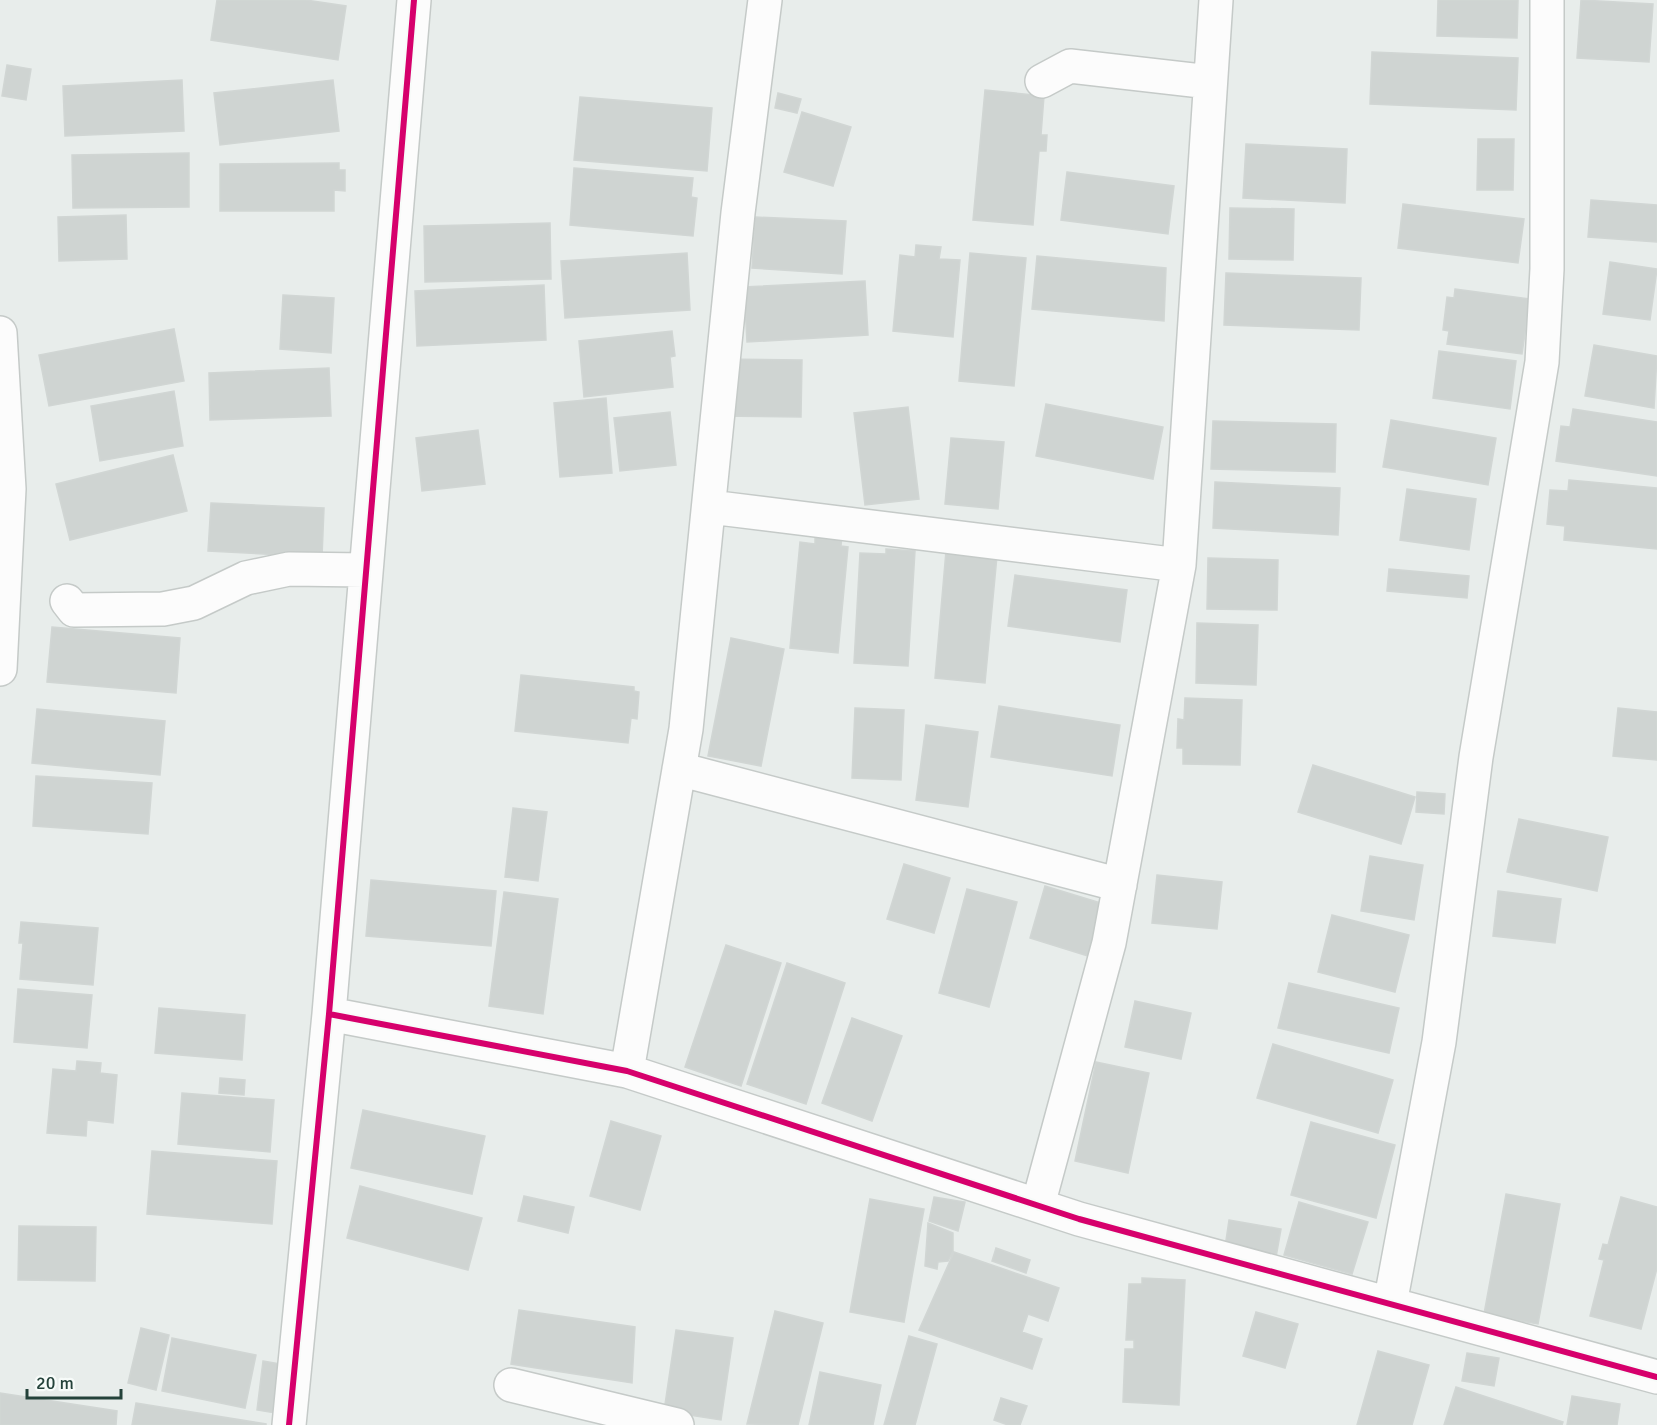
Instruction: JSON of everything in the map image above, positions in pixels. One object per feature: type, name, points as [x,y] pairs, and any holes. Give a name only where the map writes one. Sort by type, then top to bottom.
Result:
[{"type":"street","points":[[289,1425],[329,1014],[414,0]]},
{"type":"street","points":[[627,1071],[686,729],[738,213],[765,0]]},
{"type":"street","points":[[1038,1205],[1109,943],[1179,565],[1216,0]]},
{"type":"street","points":[[1390,1304],[1439,1042],[1476,758],[1542,362],[1547,269],[1547,0]]},
{"type":"street","points":[[1042,81],[1070,66],[1210,82]]},
{"type":"street","points":[[0,333],[9,489],[0,669]]},
{"type":"street","points":[[710,507],[1179,565]]},
{"type":"street","points":[[67,601],[74,610],[163,609],[194,603],[246,578],[290,569],[366,570]]},
{"type":"street","points":[[679,769],[1120,885]]},
{"type":"street","points":[[329,1014],[627,1071],[1079,1219],[1657,1377]]},
{"type":"street","points":[[511,1385],[672,1424]]},
{"type":"building","points":[[217,0],[306,0],[346,6],[338,60],[211,40]]},
{"type":"building","points":[[1438,0],[1518,0],[1517,38],[1437,36]]},
{"type":"building","points":[[1581,0],[1653,4],[1649,62],[1577,58]]},
{"type":"building","points":[[1372,52],[1518,58],[1516,110],[1370,104]]},
{"type":"building","points":[[7,65],[31,69],[26,100],[2,96]]},
{"type":"building","points":[[182,80],[184,131],[65,136],[63,86]]},
{"type":"building","points":[[333,80],[339,131],[220,145],[214,93]]},
{"type":"building","points":[[985,90],[1044,96],[1041,135],[1047,135],[1046,151],[1039,151],[1033,225],[973,220]]},
{"type":"building","points":[[778,93],[801,99],[797,113],[775,108]]},
{"type":"building","points":[[580,97],[712,108],[707,171],[574,160]]},
{"type":"building","points":[[802,112],[851,127],[833,186],[784,172]]},
{"type":"building","points":[[1478,139],[1514,139],[1513,190],[1477,190]]},
{"type":"building","points":[[1246,144],[1347,149],[1345,203],[1243,198]]},
{"type":"building","points":[[189,153],[189,207],[73,208],[72,155]]},
{"type":"building","points":[[339,163],[339,170],[345,170],[345,191],[334,190],[334,211],[220,211],[220,164]]},
{"type":"building","points":[[574,168],[693,178],[691,197],[697,198],[693,236],[570,225]]},
{"type":"building","points":[[1067,172],[1174,186],[1168,234],[1061,220]]},
{"type":"building","points":[[1591,200],[1657,205],[1657,242],[1588,237]]},
{"type":"building","points":[[1403,204],[1524,219],[1518,263],[1398,248]]},
{"type":"building","points":[[1230,208],[1294,209],[1293,260],[1229,259]]},
{"type":"building","points":[[126,215],[127,259],[59,261],[58,217]]},
{"type":"building","points":[[755,217],[846,221],[842,274],[752,268]]},
{"type":"building","points":[[550,223],[551,279],[425,282],[424,226]]},
{"type":"building","points":[[916,245],[941,247],[939,259],[960,260],[953,337],[893,331],[900,255],[915,257]]},
{"type":"building","points":[[687,253],[690,310],[565,318],[561,261]]},
{"type":"building","points":[[970,253],[1026,258],[1014,386],[959,381]]},
{"type":"building","points":[[1037,256],[1166,268],[1164,321],[1032,309]]},
{"type":"building","points":[[1610,262],[1657,269],[1650,320],[1603,314]]},
{"type":"building","points":[[1226,273],[1361,278],[1359,330],[1224,325]]},
{"type":"building","points":[[865,281],[868,335],[747,342],[744,287]]},
{"type":"building","points":[[544,285],[546,340],[417,346],[415,291]]},
{"type":"building","points":[[1455,289],[1530,299],[1522,354],[1447,344],[1449,331],[1443,330],[1447,297],[1454,298]]},
{"type":"building","points":[[283,295],[334,298],[331,353],[280,349]]},
{"type":"building","points":[[174,329],[184,381],[49,406],[39,355]]},
{"type":"building","points":[[672,331],[675,356],[670,357],[673,387],[584,397],[579,341]]},
{"type":"building","points":[[1594,345],[1657,356],[1654,408],[1585,396]]},
{"type":"building","points":[[1439,351],[1516,361],[1510,409],[1433,398]]},
{"type":"building","points":[[717,359],[802,360],[801,417],[716,416]]},
{"type":"building","points":[[329,368],[331,416],[210,420],[209,373]]},
{"type":"building","points":[[174,391],[183,446],[100,461],[91,406]]},
{"type":"building","points":[[606,398],[612,473],[560,477],[554,403]]},
{"type":"building","points":[[1046,404],[1163,427],[1153,479],[1036,456]]},
{"type":"building","points":[[908,407],[919,499],[865,505],[854,413]]},
{"type":"building","points":[[1573,409],[1657,422],[1657,476],[1556,461],[1561,426],[1570,427]]},
{"type":"building","points":[[670,412],[676,465],[620,471],[614,418]]},
{"type":"building","points":[[1391,420],[1496,438],[1488,485],[1383,467]]},
{"type":"building","points":[[1213,421],[1336,424],[1335,472],[1211,469]]},
{"type":"building","points":[[478,430],[485,484],[422,491],[416,438]]},
{"type":"building","points":[[951,438],[1004,442],[998,509],[945,504]]},
{"type":"building","points":[[173,455],[187,511],[70,540],[56,484]]},
{"type":"building","points":[[1569,480],[1657,488],[1657,549],[1564,540],[1565,526],[1547,524],[1550,490],[1568,491]]},
{"type":"building","points":[[1215,482],[1340,488],[1338,535],[1213,528]]},
{"type":"building","points":[[1407,489],[1476,499],[1469,550],[1400,540]]},
{"type":"building","points":[[211,503],[324,508],[322,557],[208,551]]},
{"type":"building","points":[[815,533],[842,535],[841,546],[848,547],[838,653],[790,648],[800,542],[815,544]]},
{"type":"building","points":[[886,549],[915,551],[908,666],[854,663],[860,553],[886,554]]},
{"type":"building","points":[[946,551],[997,556],[985,683],[935,678]]},
{"type":"building","points":[[1208,558],[1278,560],[1277,610],[1207,609]]},
{"type":"building","points":[[1389,569],[1469,576],[1467,598],[1387,591]]},
{"type":"building","points":[[1015,575],[1127,590],[1120,642],[1008,626]]},
{"type":"building","points":[[1197,623],[1258,625],[1256,685],[1196,683]]},
{"type":"building","points":[[52,627],[180,638],[176,693],[47,682]]},
{"type":"building","points":[[731,638],[784,649],[761,766],[708,756]]},
{"type":"building","points":[[521,675],[634,687],[634,691],[639,692],[637,719],[631,718],[628,743],[515,731]]},
{"type":"building","points":[[1185,698],[1242,700],[1240,765],[1183,764],[1183,748],[1177,748],[1178,719],[1184,720]]},
{"type":"building","points":[[999,706],[1120,725],[1112,776],[991,757]]},
{"type":"building","points":[[855,708],[904,710],[901,780],[852,778]]},
{"type":"building","points":[[1618,708],[1657,712],[1657,760],[1613,756]]},
{"type":"building","points":[[37,709],[165,721],[160,775],[32,763]]},
{"type":"building","points":[[926,725],[978,732],[968,807],[916,800]]},
{"type":"building","points":[[1313,765],[1415,797],[1401,844],[1298,812]]},
{"type":"building","points":[[36,776],[152,783],[148,834],[33,826]]},
{"type":"building","points":[[1417,792],[1445,794],[1444,814],[1416,812]]},
{"type":"building","points":[[513,808],[547,812],[538,881],[505,877]]},
{"type":"building","points":[[1519,819],[1608,837],[1597,891],[1507,872]]},
{"type":"building","points":[[1370,856],[1423,865],[1414,920],[1361,911]]},
{"type":"building","points":[[904,864],[950,878],[934,933],[887,919]]},
{"type":"building","points":[[1157,875],[1222,882],[1217,929],[1152,923]]},
{"type":"building","points":[[371,880],[496,891],[491,946],[366,936]]},
{"type":"building","points":[[1045,886],[1104,904],[1088,956],[1030,938]]},
{"type":"building","points":[[967,889],[1017,902],[989,1007],[939,993]]},
{"type":"building","points":[[1498,891],[1561,899],[1555,943],[1493,936]]},
{"type":"building","points":[[504,892],[558,899],[543,1014],[489,1006]]},
{"type":"building","points":[[1332,915],[1409,935],[1395,992],[1318,972]]},
{"type":"building","points":[[21,922],[98,928],[93,985],[20,979],[23,943],[19,943]]},
{"type":"building","points":[[726,945],[781,963],[741,1086],[685,1067]]},
{"type":"building","points":[[787,963],[845,983],[806,1104],[747,1084]]},
{"type":"building","points":[[1289,983],[1399,1008],[1389,1053],[1278,1028]]},
{"type":"building","points":[[18,989],[92,995],[87,1048],[14,1042]]},
{"type":"building","points":[[1135,1001],[1191,1013],[1181,1059],[1125,1047]]},
{"type":"building","points":[[159,1008],[245,1015],[242,1060],[155,1053]]},
{"type":"building","points":[[852,1018],[902,1036],[872,1121],[822,1103]]},
{"type":"building","points":[[1273,1044],[1393,1080],[1378,1133],[1257,1098]]},
{"type":"building","points":[[77,1061],[101,1063],[100,1073],[117,1075],[113,1123],[87,1120],[86,1136],[47,1133],[53,1069],[76,1071]]},
{"type":"building","points":[[1096,1062],[1149,1073],[1128,1173],[1075,1161]]},
{"type":"building","points":[[220,1078],[245,1080],[244,1095],[219,1093]]},
{"type":"building","points":[[182,1093],[274,1100],[270,1152],[178,1144]]},
{"type":"building","points":[[363,1110],[485,1136],[472,1194],[351,1168]]},
{"type":"building","points":[[611,1121],[661,1136],[640,1210],[590,1196]]},
{"type":"building","points":[[1311,1122],[1395,1145],[1376,1218],[1291,1195]]},
{"type":"building","points":[[152,1151],[277,1161],[272,1224],[147,1214]]},
{"type":"building","points":[[360,1186],[482,1218],[468,1270],[347,1238]]},
{"type":"building","points":[[1506,1194],[1560,1204],[1538,1324],[1484,1314]]},
{"type":"building","points":[[524,1196],[574,1207],[568,1233],[518,1221]]},
{"type":"building","points":[[934,1197],[965,1202],[958,1231],[929,1221]]},
{"type":"building","points":[[1621,1197],[1657,1207],[1657,1268],[1641,1329],[1590,1316],[1604,1260],[1599,1259],[1603,1244],[1608,1245]]},
{"type":"building","points":[[870,1199],[924,1209],[904,1322],[850,1312]]},
{"type":"building","points":[[1299,1202],[1368,1222],[1352,1274],[1284,1255]]},
{"type":"building","points":[[1229,1220],[1281,1229],[1275,1263],[1224,1254]]},
{"type":"building","points":[[928,1223],[953,1233],[953,1251],[948,1261],[938,1262],[937,1269],[925,1266]]},
{"type":"building","points":[[19,1226],[96,1227],[95,1281],[18,1280]]},
{"type":"building","points":[[996,1248],[1030,1260],[1026,1273],[992,1261]]},
{"type":"building","points":[[954,1252],[1059,1288],[1048,1321],[1028,1314],[1022,1332],[1042,1339],[1032,1369],[919,1330]]},
{"type":"building","points":[[1142,1278],[1185,1280],[1179,1405],[1123,1402],[1125,1349],[1134,1349],[1134,1340],[1126,1340],[1129,1284],[1142,1284]]},
{"type":"building","points":[[519,1310],[635,1327],[632,1383],[511,1364]]},
{"type":"building","points":[[775,1311],[823,1323],[798,1425],[747,1424]]},
{"type":"building","points":[[1256,1312],[1298,1324],[1285,1368],[1243,1356]]},
{"type":"building","points":[[141,1328],[169,1335],[156,1390],[128,1383]]},
{"type":"building","points":[[676,1330],[733,1338],[721,1420],[664,1411]]},
{"type":"building","points":[[909,1336],[937,1344],[915,1425],[884,1425]]},
{"type":"building","points":[[172,1338],[256,1355],[245,1408],[162,1391]]},
{"type":"building","points":[[1378,1351],[1429,1365],[1412,1425],[1357,1425]]},
{"type":"building","points":[[1467,1353],[1499,1358],[1494,1386],[1462,1381]]},
{"type":"building","points":[[263,1361],[281,1364],[275,1413],[257,1410]]},
{"type":"building","points":[[820,1372],[881,1385],[873,1425],[809,1425]]},
{"type":"building","points":[[1456,1387],[1563,1422],[1562,1425],[1444,1425]]},
{"type":"building","points":[[0,1393],[117,1411],[116,1425],[0,1425]]},
{"type":"building","points":[[1572,1396],[1620,1404],[1617,1425],[1567,1425]]},
{"type":"building","points":[[1001,1398],[1027,1406],[1020,1425],[1008,1425],[994,1420]]},
{"type":"building","points":[[136,1403],[266,1424],[266,1425],[132,1425]]},
{"type":"cycle path","points":[[289,1425],[329,1014],[414,0]]},
{"type":"cycle path","points":[[329,1014],[627,1071],[1079,1219],[1657,1377]]}]
